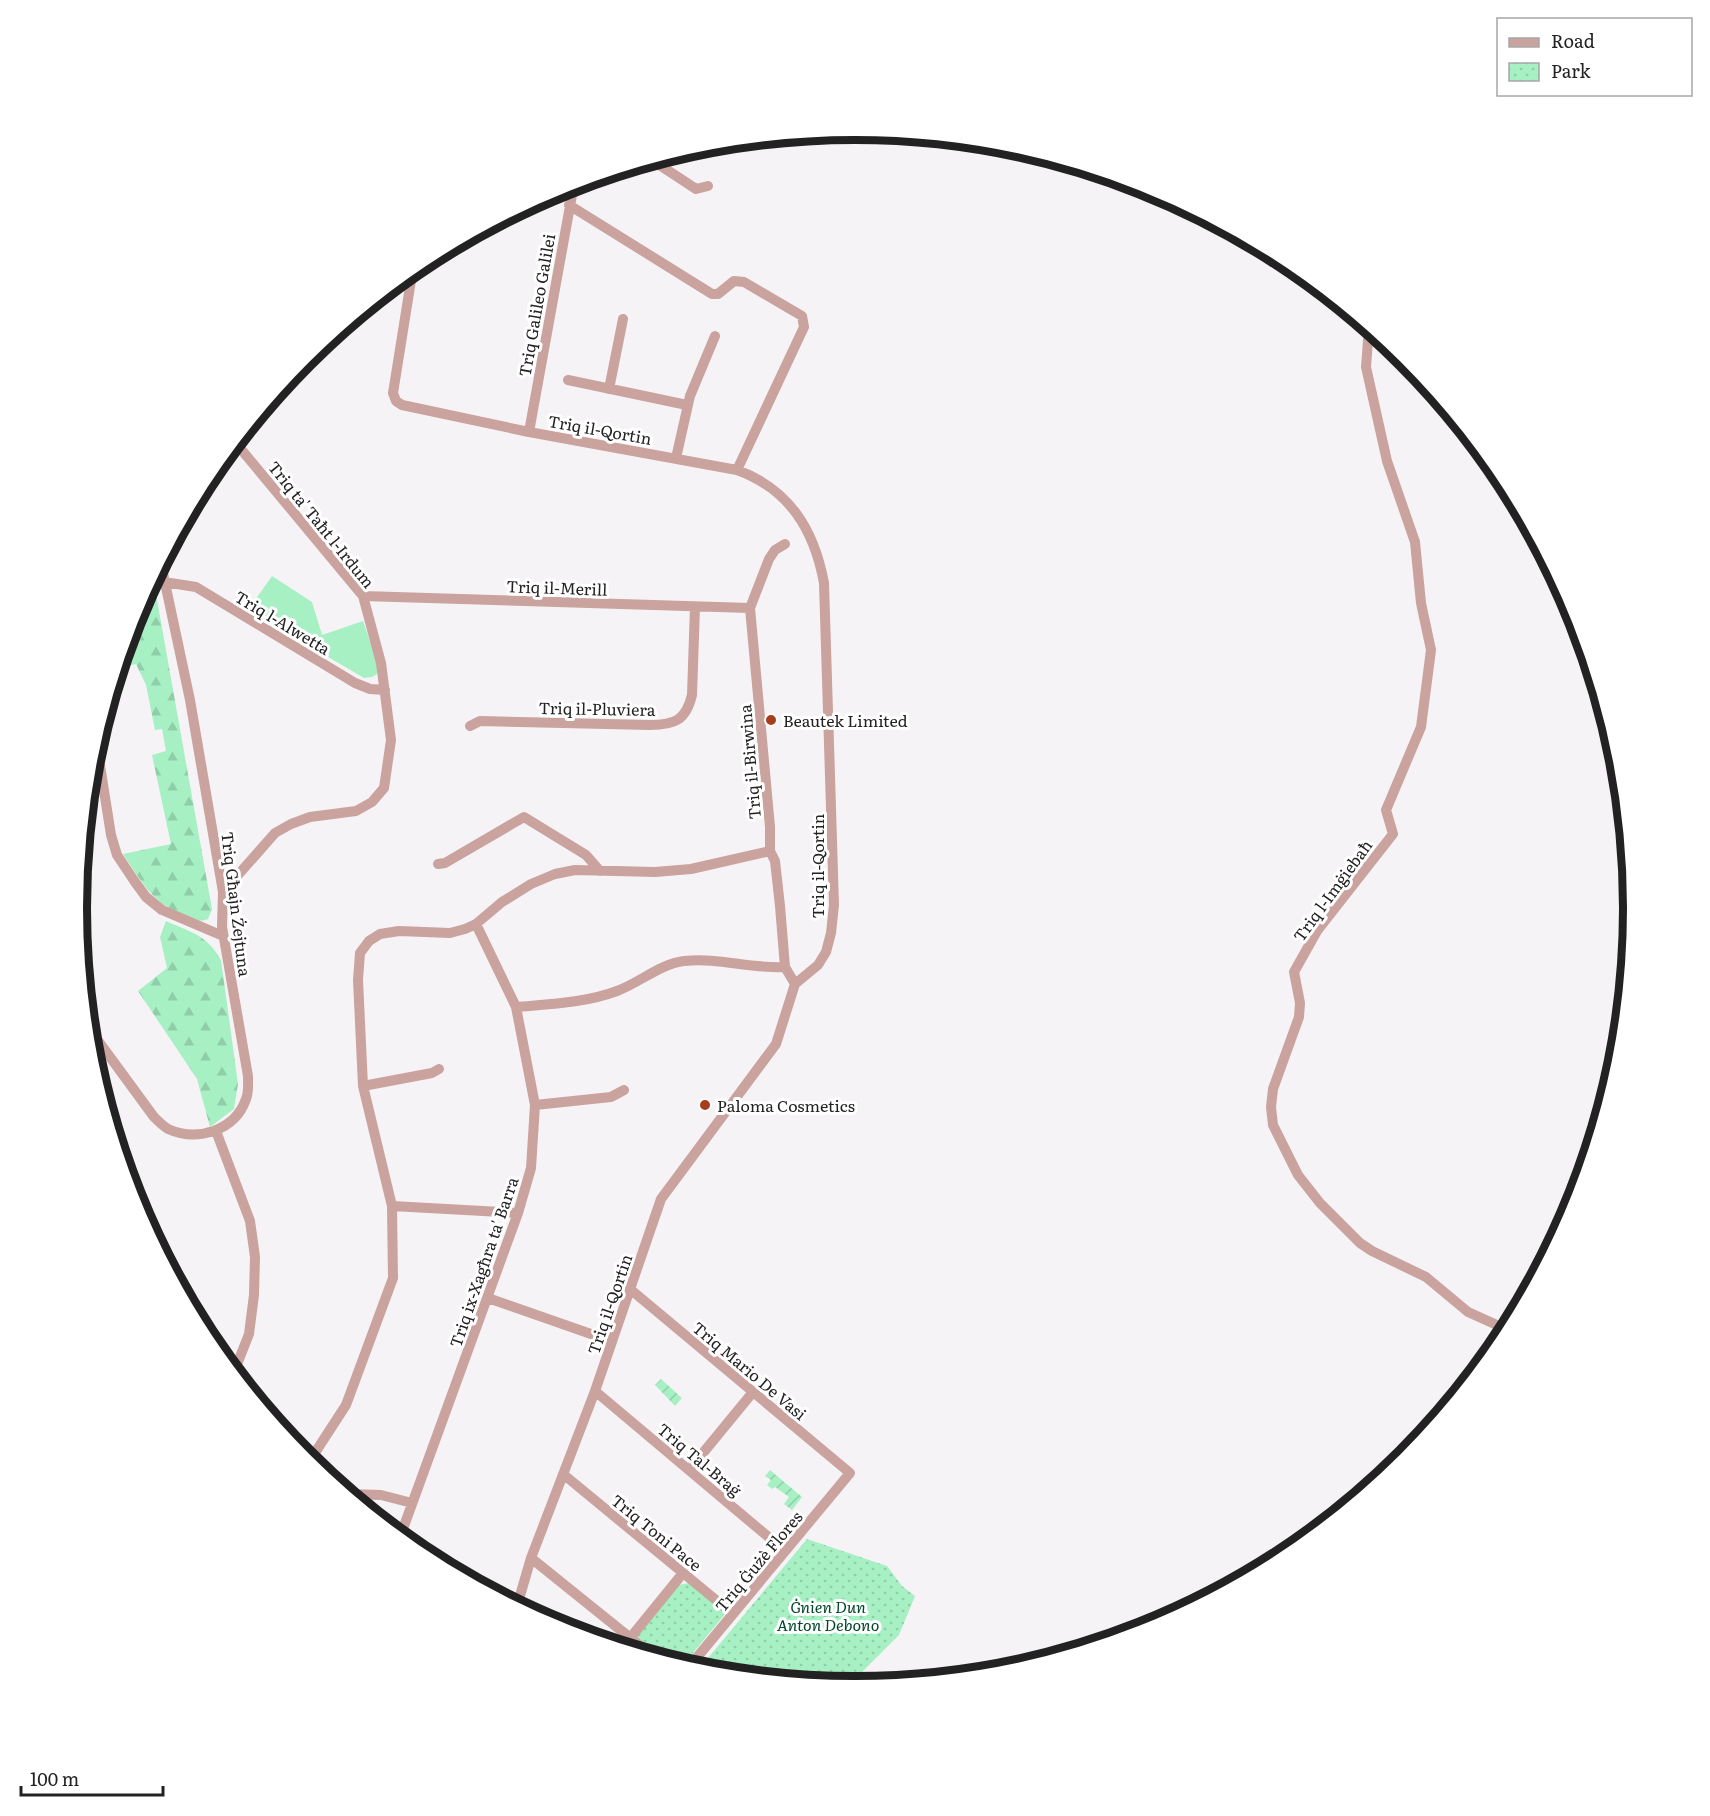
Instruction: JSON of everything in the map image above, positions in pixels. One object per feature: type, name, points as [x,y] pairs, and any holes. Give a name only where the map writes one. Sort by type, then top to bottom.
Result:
[{"type":"street","points":[[660,165],[696,189],[708,186]]},
{"type":"street","name":"Triq Galileo Galilei","points":[[529,432],[572,194]]},
{"type":"street","points":[[569,205],[712,294],[718,294],[734,282],[744,282],[802,316],[804,327],[737,470]]},
{"type":"street","name":"Triq il-Qortin","points":[[411,282],[393,393],[396,401],[402,405],[529,432],[676,458],[737,470],[754,476],[783,496],[796,512],[819,562],[824,582],[834,905],[826,952],[818,965],[795,984],[776,1044],[661,1199],[595,1391],[531,1558],[519,1599]]},
{"type":"street","points":[[609,389],[623,319]]},
{"type":"street","points":[[676,458],[687,405],[715,336]]},
{"type":"street","name":"Triq l-Imġiebaħ","points":[[1368,338],[1366,367],[1388,461],[1415,542],[1421,603],[1431,650],[1421,727],[1386,810],[1393,834],[1317,931],[1294,972],[1300,1003],[1299,1017],[1273,1089],[1271,1107],[1273,1125],[1298,1175],[1320,1203],[1360,1243],[1426,1277],[1468,1312],[1499,1326]]},
{"type":"street","points":[[568,380],[687,405]]},
{"type":"street","name":"Triq ta' Taħt l-Irdum","points":[[223,892],[275,833],[310,817],[356,811],[372,802],[384,788],[391,740],[381,663],[363,596],[241,447]]},
{"type":"street","name":"Triq il-Birwina","points":[[785,544],[775,550],[769,559],[750,608],[770,851],[775,861],[785,967],[795,984]]},
{"type":"street","name":"Triq Għajn Żejtuna","points":[[163,575],[190,700],[223,892],[223,936],[248,1076],[247,1098],[239,1112],[216,1131]]},
{"type":"street","name":"Triq l-Alwetta","points":[[164,582],[196,587],[362,687],[385,690]]},
{"type":"street","name":"Triq il-Merill","points":[[363,596],[750,608]]},
{"type":"street","name":"Triq il-Pluviera","points":[[470,726],[480,721],[650,725],[674,722],[689,708],[692,695],[695,607]]},
{"type":"street","points":[[100,768],[111,835],[117,855],[135,882],[146,897],[162,910],[223,936]]},
{"type":"street","points":[[438,864],[445,863],[524,817],[586,855],[600,871]]},
{"type":"street","points":[[315,1453],[346,1405],[393,1278],[392,1206],[363,1086],[358,980],[360,953],[369,941],[380,934],[399,931],[450,933],[465,929],[476,924],[502,902],[531,884],[562,872],[575,870],[655,872],[691,869],[770,851]]},
{"type":"street","name":"Triq ix-Xagħra ta' Barra","points":[[403,1529],[488,1298],[531,1168],[534,1105],[516,1007],[476,924]]},
{"type":"street","points":[[516,1007],[582,1000],[616,992],[663,967],[681,961],[704,960],[758,967],[785,967]]},
{"type":"street","points":[[758,967],[777,973],[795,984]]},
{"type":"street","points":[[100,1043],[154,1117],[166,1128],[200,1135],[216,1131],[250,1221],[255,1257],[254,1295],[249,1334],[237,1364]]},
{"type":"street","points":[[363,1086],[432,1073],[439,1069]]},
{"type":"street","points":[[534,1105],[611,1097],[624,1090]]},
{"type":"street","points":[[392,1206],[518,1213]]},
{"type":"street","name":"Triq Mario De Vasi","points":[[630,1289],[850,1473]]},
{"type":"street","points":[[488,1298],[611,1341]]},
{"type":"street","name":"Triq Tal-Braġ","points":[[595,1391],[784,1551]]},
{"type":"street","points":[[689,1470],[753,1392]]},
{"type":"street","name":"Triq Ġużè Flores","points":[[696,1659],[850,1473]]},
{"type":"street","name":"Triq Toni Pace","points":[[562,1474],[733,1614]]},
{"type":"street","points":[[360,1494],[381,1495],[412,1503]]},
{"type":"street","points":[[531,1558],[641,1645]]},
{"type":"street","points":[[631,1637],[683,1573]]},
{"type":"green space","points":[[272,576],[312,602],[322,635],[363,621],[379,667],[377,674],[364,678],[248,610]]},
{"type":"green space","points":[[155,591],[212,909],[208,919],[202,921],[164,905],[149,891],[123,854],[171,844],[152,755],[166,751],[162,729],[155,730],[146,685],[136,664],[127,666]]},
{"type":"green space","points":[[166,921],[204,939],[221,960],[238,1084],[234,1109],[210,1127],[197,1079],[138,991],[167,968],[160,937]]},
{"type":"green space","points":[[661,1379],[682,1398],[675,1406],[655,1385]]},
{"type":"green space","points":[[770,1470],[802,1497],[792,1510],[784,1504],[789,1497],[775,1487],[772,1489],[767,1485],[771,1480],[765,1476]]},
{"type":"green space","name":"Ġnien Dun Anton Debono","points":[[807,1539],[887,1566],[902,1586],[915,1596],[899,1635],[858,1676],[805,1674],[705,1661]]},
{"type":"green space","points":[[689,1583],[726,1613],[689,1657],[647,1647],[635,1637],[678,1585]]},
{"type":"place","name":"Beautek Limited","points":[[771,720]]},
{"type":"place","name":"Paloma Cosmetics","points":[[705,1105]]}]
